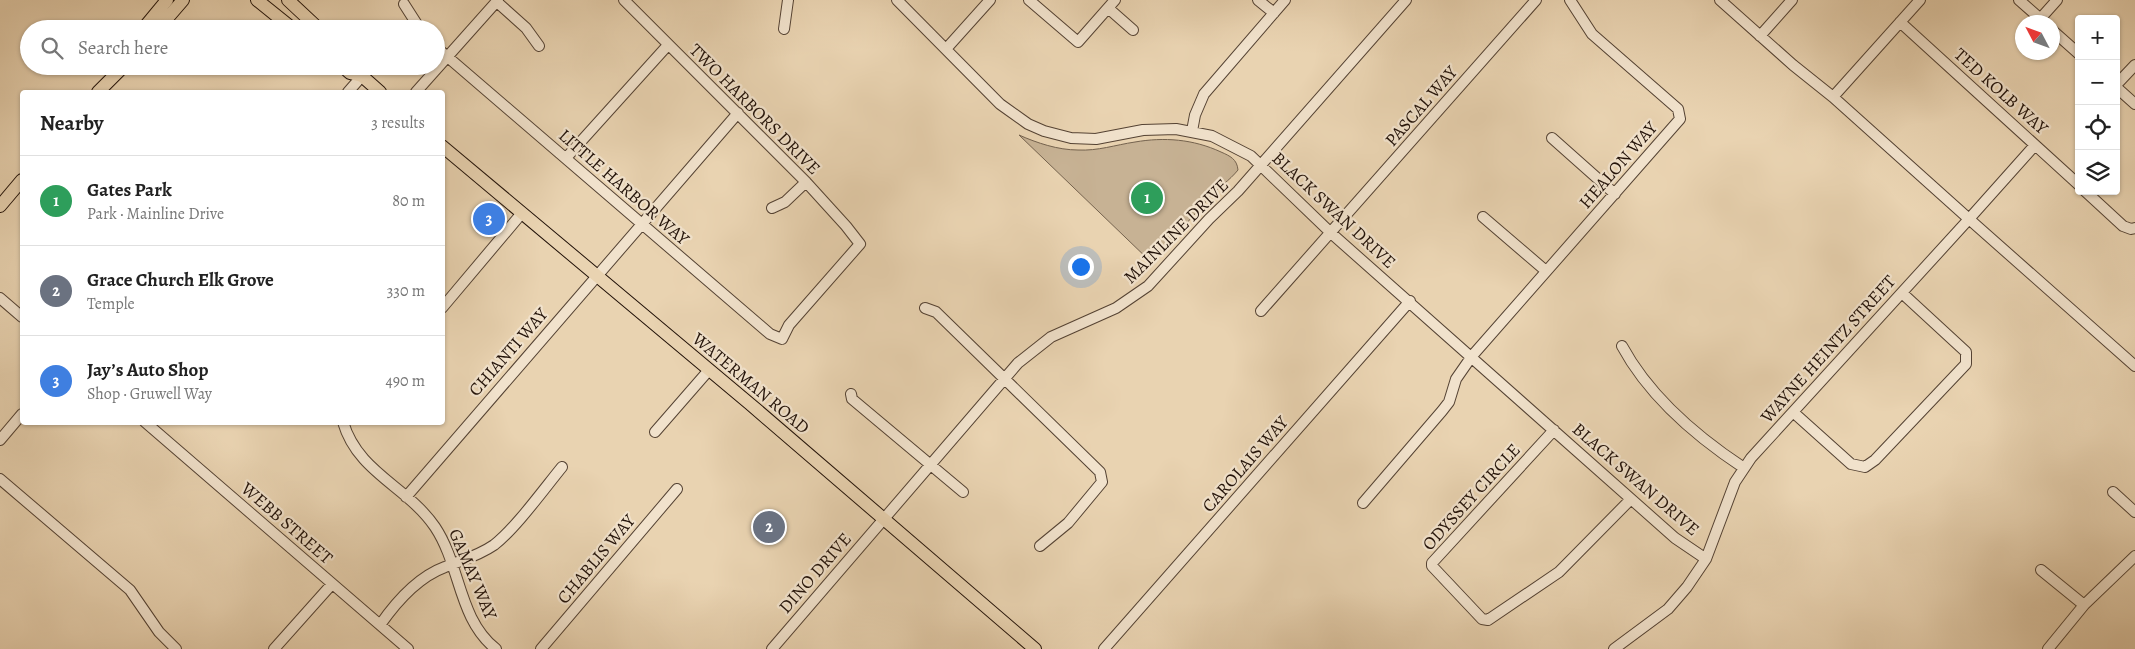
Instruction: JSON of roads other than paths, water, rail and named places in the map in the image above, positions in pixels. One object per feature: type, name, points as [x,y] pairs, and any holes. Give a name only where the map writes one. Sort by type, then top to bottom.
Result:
[{"type":"main road","points":[[150,20],[167,0]]},
{"type":"main road","points":[[166,20],[183,0]]},
{"type":"main road","points":[[257,0],[282,20]]},
{"type":"main road","points":[[288,0],[309,20]]},
{"type":"main road","points":[[99,90],[110,75]]},
{"type":"main road","points":[[364,75],[378,90]]},
{"type":"main road","name":"WATERMAN ROAD","points":[[445,149],[709,370],[1035,649]]},
{"type":"main road","points":[[0,206],[20,182]]},
{"type":"street","name":"TWO HARBORS DRIVE","points":[[624,0],[806,182],[860,244],[789,325],[782,339]]},
{"type":"street","points":[[784,29],[788,0]]},
{"type":"street","name":"BLACK SWAN DRIVE","points":[[897,0],[1013,114],[1044,131],[1071,138],[1096,139],[1161,129],[1192,131],[1224,141],[1262,164],[1331,233],[1472,356],[1674,538],[1706,560]]},
{"type":"street","points":[[946,49],[990,0]]},
{"type":"street","points":[[1029,0],[1078,42],[1112,4],[1133,30]]},
{"type":"street","points":[[1258,0],[1274,13]]},
{"type":"street","points":[[1192,131],[1196,110],[1204,94],[1285,0]]},
{"type":"street","name":"PASCAL WAY","points":[[1261,311],[1536,0]]},
{"type":"street","name":"HEALON WAY","points":[[1363,503],[1449,402],[1456,379],[1472,356],[1680,119],[1678,109],[1592,34],[1570,0]]},
{"type":"street","points":[[1720,0],[1793,65],[1833,97],[1999,247],[2135,366]]},
{"type":"street","points":[[1760,36],[1792,0]]},
{"type":"street","points":[[1833,97],[1920,0]]},
{"type":"street","points":[[2019,0],[2035,15]]},
{"type":"street","points":[[2046,15],[2057,0]]},
{"type":"street","points":[[445,59],[498,1],[526,28],[539,46]]},
{"type":"street","name":"MAINLINE DRIVE","points":[[883,518],[1004,377],[1033,350],[1052,337],[1116,308],[1148,286],[1262,164],[1403,1]]},
{"type":"street","points":[[404,4],[414,20]]},
{"type":"street","name":"TED KOLB WAY","points":[[1900,22],[2075,181]]},
{"type":"street","points":[[2060,37],[2075,50]]},
{"type":"street","points":[[566,158],[668,45]]},
{"type":"street","name":"LITTLE HARBOR WAY","points":[[447,57],[770,334],[782,339]]},
{"type":"street","points":[[2120,82],[2135,65]]},
{"type":"street","points":[[349,90],[358,75]]},
{"type":"street","points":[[418,90],[431,75]]},
{"type":"street","points":[[2120,90],[2135,104]]},
{"type":"street","name":"CHIANTI WAY","points":[[406,497],[738,113]]},
{"type":"street","points":[[1552,138],[1615,194]]},
{"type":"street","name":"WAYNE HEINTZ STREET","points":[[1614,649],[1668,608],[1687,587],[1706,560],[1735,482],[1744,468],[2035,145]]},
{"type":"street","points":[[772,208],[784,202],[806,182]]},
{"type":"street","points":[[2090,195],[2123,226],[2131,229],[2135,228]]},
{"type":"street","points":[[445,304],[522,213]]},
{"type":"street","points":[[1484,216],[1546,271]]},
{"type":"street","points":[[1793,412],[1851,464],[1865,467],[1875,460],[1966,364],[1966,352],[1902,293]]},
{"type":"street","points":[[0,298],[20,315]]},
{"type":"street","name":"CAROLAIS WAY","points":[[1104,649],[1410,301]]},
{"type":"street","points":[[925,308],[936,312],[1100,472],[1102,482],[1068,523],[1040,546]]},
{"type":"street","points":[[1622,346],[1649,387],[1720,453],[1744,468]]},
{"type":"street","points":[[655,432],[709,370]]},
{"type":"street","points":[[851,394],[852,399],[963,492]]},
{"type":"street","points":[[0,440],[20,416]]},
{"type":"street","name":"WEBB STREET","points":[[148,425],[408,649]]},
{"type":"street","name":"GAMAY WAY","points":[[344,425],[349,440],[358,456],[406,497],[434,526],[452,565],[473,622],[482,636],[496,649]]},
{"type":"street","name":"ODYSSEY CIRCLE","points":[[1554,430],[1432,563],[1432,566],[1482,619],[1488,620],[1559,572],[1631,499]]},
{"type":"street","points":[[380,625],[396,604],[415,586],[444,567],[478,555],[500,540],[562,467]]},
{"type":"street","points":[[0,478],[126,586],[144,607],[159,632],[176,649]]},
{"type":"street","name":"CHABLIS WAY","points":[[541,649],[677,489]]},
{"type":"street","points":[[2113,492],[2135,512]]},
{"type":"street","name":"DINO DRIVE","points":[[772,649],[883,518]]},
{"type":"street","points":[[2048,649],[2084,605],[2135,556]]},
{"type":"street","points":[[2042,570],[2084,605]]},
{"type":"street","points":[[274,649],[332,584]]},
{"type":"place","name":"Gates Park","points":[[1147,198]]},
{"type":"place","name":"Jay’s Auto Shop","points":[[489,219]]},
{"type":"place","name":"Grace Church Elk Grove","points":[[769,527]]}]
